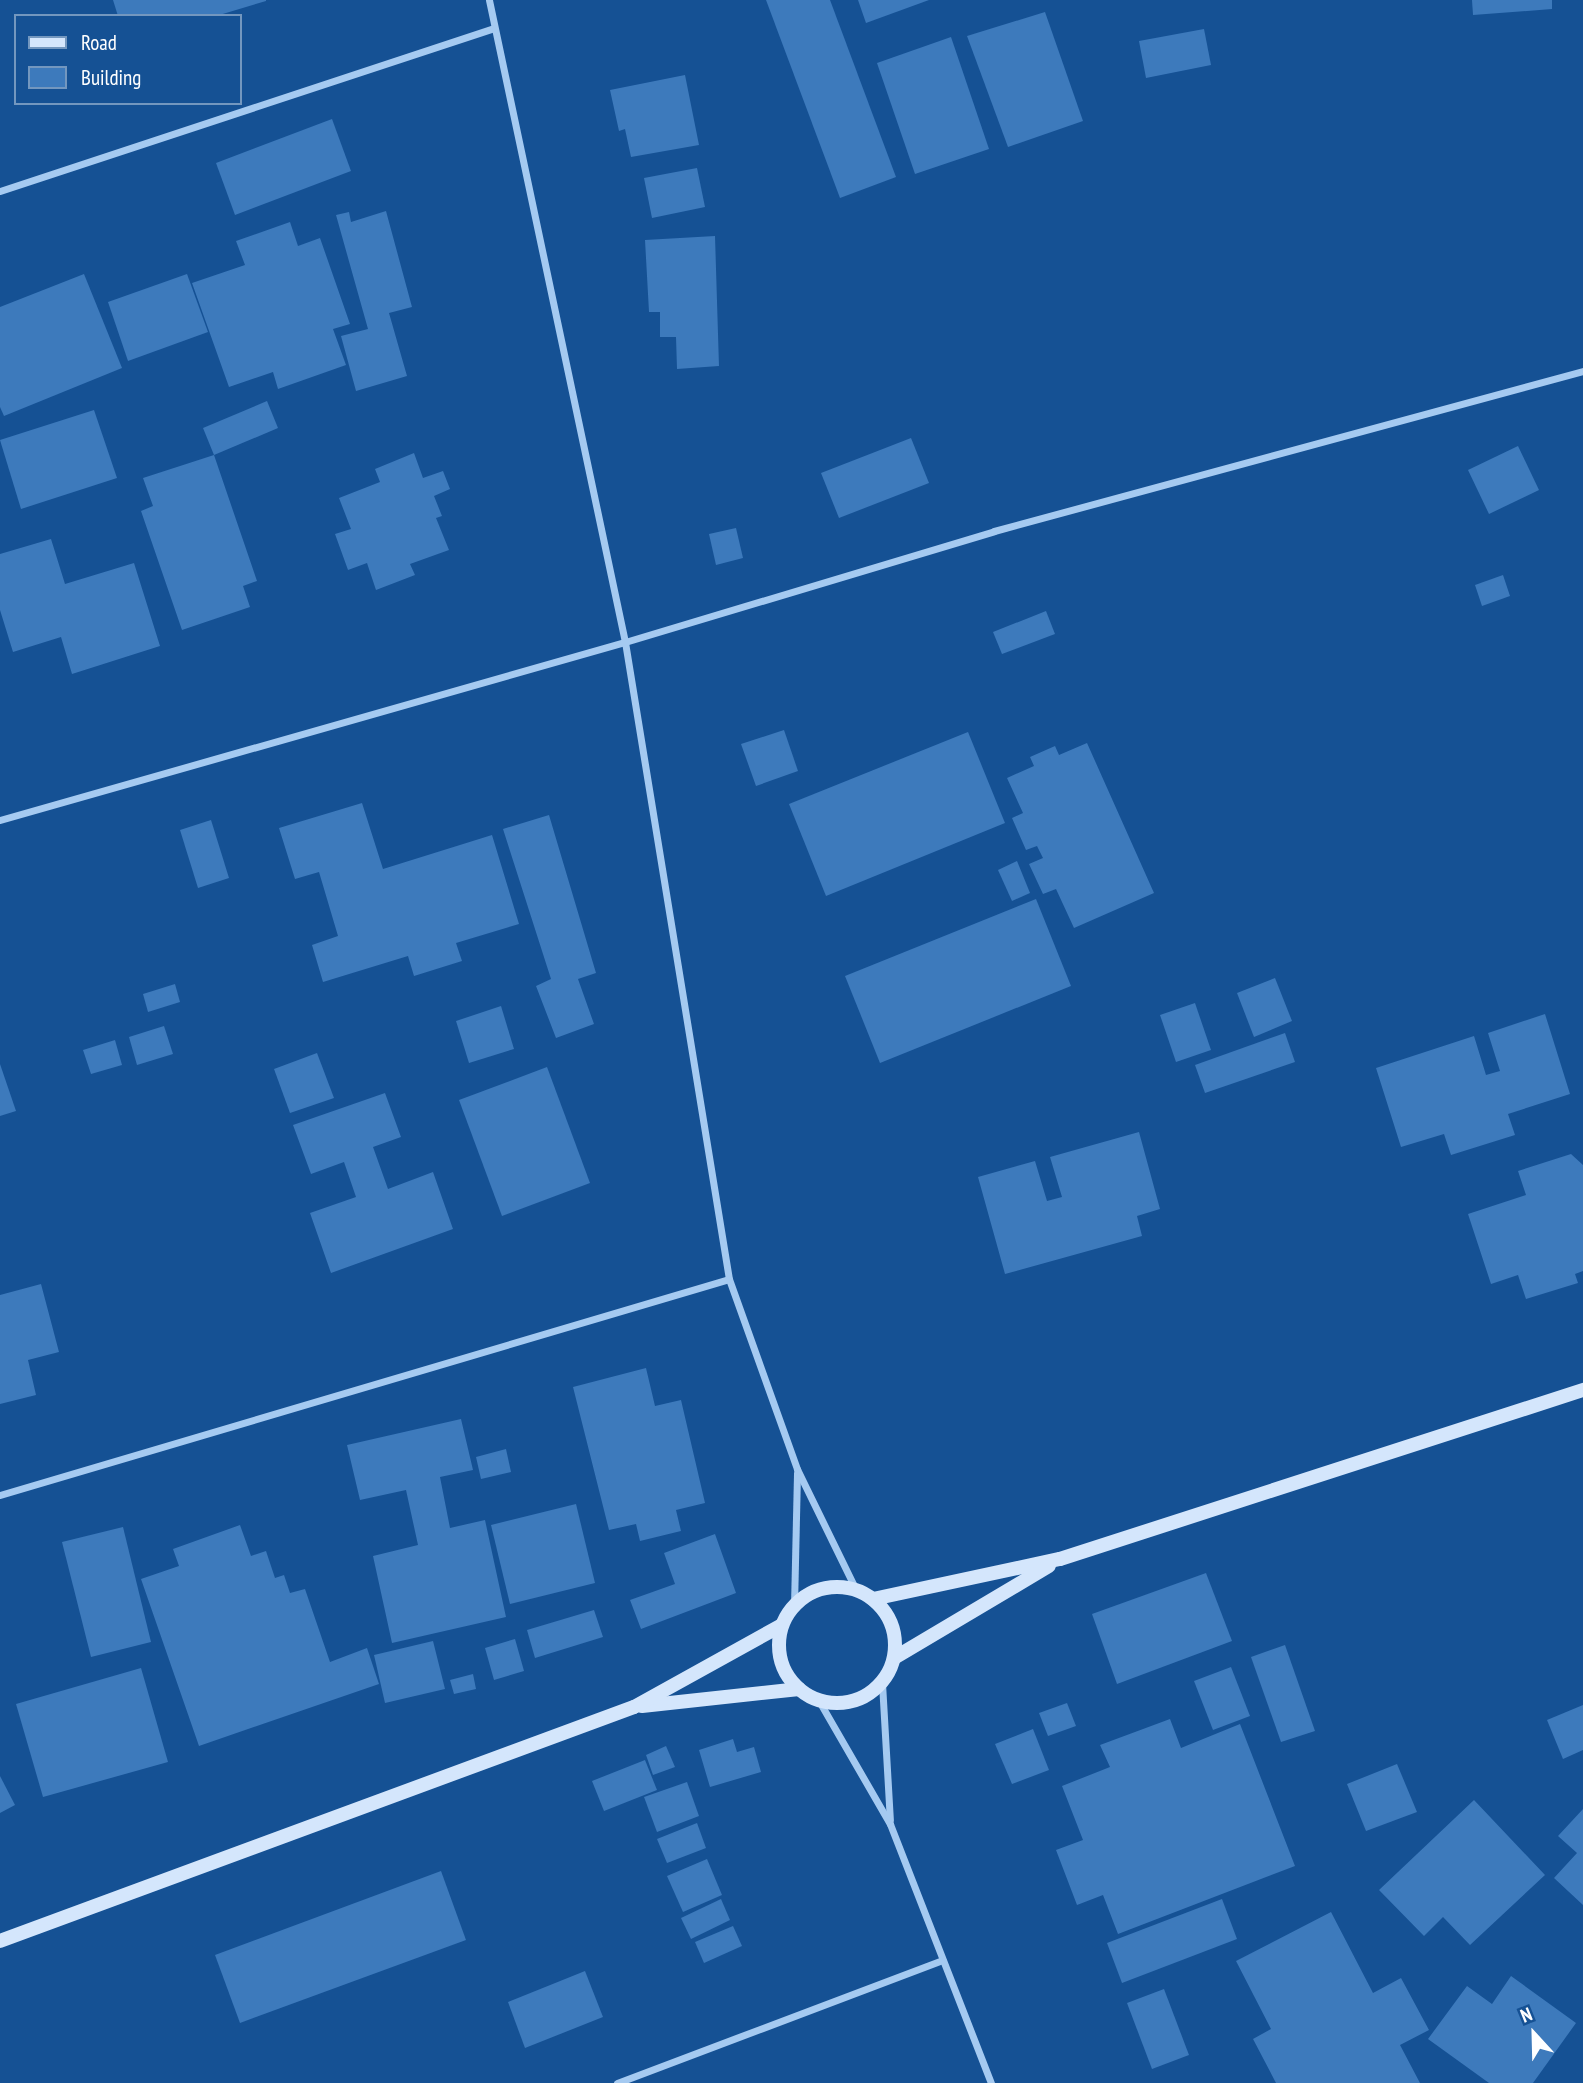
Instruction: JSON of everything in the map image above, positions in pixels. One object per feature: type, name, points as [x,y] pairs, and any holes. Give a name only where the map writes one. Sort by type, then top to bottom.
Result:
[{"type":"street","points":[[489,0],[625,642],[729,1279],[797,1469],[856,1590]]},
{"type":"street","points":[[0,191],[494,28]]},
{"type":"street","points":[[0,820],[625,642],[994,531],[1583,371]]},
{"type":"street","points":[[0,1495],[729,1279]]},
{"type":"street","points":[[873,1599],[1060,1559],[1583,1390]]},
{"type":"street","points":[[794,1606],[797,1469]]},
{"type":"street","points":[[894,1658],[1060,1559]]},
{"type":"street","points":[[0,1941],[634,1707],[782,1625],[794,1606],[812,1593],[834,1587],[856,1590],[873,1599],[888,1615],[895,1636],[894,1658],[882,1683],[864,1697],[842,1703],[819,1701],[799,1689],[781,1660],[782,1625]]},
{"type":"street","points":[[882,1683],[890,1824]]},
{"type":"street","points":[[634,1707],[799,1689]]},
{"type":"street","points":[[819,1701],[890,1824],[990,2083]]},
{"type":"street","points":[[617,2083],[943,1961]]},
{"type":"building","points":[[113,0],[266,0],[223,14],[117,14]]},
{"type":"building","points":[[766,0],[830,0],[896,177],[840,198]]},
{"type":"building","points":[[858,0],[929,0],[866,23]]},
{"type":"building","points":[[1472,0],[1552,0],[1552,9],[1473,15]]},
{"type":"building","points":[[1045,12],[1083,121],[1008,147],[967,36]]},
{"type":"building","points":[[1204,29],[1211,65],[1146,78],[1139,41]]},
{"type":"building","points":[[951,37],[989,149],[915,174],[877,63]]},
{"type":"building","points":[[685,75],[699,145],[631,157],[625,129],[619,131],[610,90]]},
{"type":"building","points":[[332,119],[351,171],[235,215],[216,163]]},
{"type":"building","points":[[697,168],[705,207],[652,218],[644,178]]},
{"type":"building","points":[[386,211],[412,307],[389,313],[407,376],[356,391],[341,336],[368,329],[336,215],[349,212],[351,222]]},
{"type":"building","points":[[290,222],[298,246],[320,238],[350,324],[333,329],[346,365],[278,389],[273,372],[229,387],[192,283],[245,265],[236,241]]},
{"type":"building","points":[[715,236],[719,366],[677,369],[676,337],[660,337],[660,312],[649,312],[645,240]]},
{"type":"building","points":[[84,274],[122,368],[4,416],[0,407],[0,307]]},
{"type":"building","points":[[187,274],[208,332],[128,361],[108,302]]},
{"type":"building","points":[[267,401],[278,428],[214,455],[203,428]]},
{"type":"building","points":[[94,410],[117,478],[21,509],[0,440]]},
{"type":"building","points":[[911,438],[929,483],[839,518],[821,473]]},
{"type":"building","points":[[1518,446],[1539,490],[1489,514],[1468,470]]},
{"type":"building","points":[[414,453],[423,478],[443,471],[450,489],[434,496],[442,516],[436,518],[449,550],[410,564],[415,575],[376,590],[367,563],[348,570],[335,534],[351,529],[339,498],[380,482],[375,469]]},
{"type":"building","points":[[214,455],[257,581],[243,586],[250,607],[182,630],[141,511],[153,506],[143,478]]},
{"type":"building","points":[[736,528],[743,558],[716,565],[709,534]]},
{"type":"building","points":[[51,539],[65,584],[134,563],[160,646],[72,674],[61,637],[13,652],[0,610],[0,554]]},
{"type":"building","points":[[1503,575],[1510,596],[1482,606],[1475,585]]},
{"type":"building","points":[[1046,611],[1055,634],[1002,654],[993,632]]},
{"type":"building","points":[[784,730],[798,771],[756,786],[741,744]]},
{"type":"building","points":[[968,732],[1005,823],[826,896],[789,804]]},
{"type":"building","points":[[1087,743],[1154,893],[1074,928],[1056,889],[1043,894],[1029,864],[1043,858],[1037,846],[1026,850],[1012,818],[1023,813],[1007,778],[1034,766],[1030,757],[1055,746],[1059,755]]},
{"type":"building","points":[[362,803],[383,869],[492,835],[519,924],[456,943],[462,961],[414,976],[408,956],[323,982],[312,945],[338,936],[319,872],[295,879],[279,828]]},
{"type":"building","points":[[549,815],[596,973],[578,979],[594,1024],[556,1038],[536,986],[551,979],[503,829]]},
{"type":"building","points":[[211,820],[229,878],[198,888],[180,830]]},
{"type":"building","points":[[1017,861],[1030,893],[1012,901],[998,870]]},
{"type":"building","points":[[1036,899],[1071,986],[880,1063],[845,976]]},
{"type":"building","points":[[1275,978],[1292,1021],[1254,1037],[1237,993]]},
{"type":"building","points":[[175,984],[180,1002],[148,1012],[143,994]]},
{"type":"building","points":[[1195,1003],[1211,1050],[1176,1062],[1160,1015]]},
{"type":"building","points":[[501,1006],[514,1049],[469,1063],[456,1021]]},
{"type":"building","points":[[1545,1014],[1570,1094],[1508,1114],[1515,1135],[1451,1155],[1444,1134],[1401,1147],[1376,1068],[1474,1036],[1486,1075],[1500,1071],[1488,1033]]},
{"type":"building","points":[[164,1026],[173,1054],[137,1065],[129,1037]]},
{"type":"building","points":[[1285,1033],[1295,1062],[1205,1093],[1195,1065]]},
{"type":"building","points":[[115,1040],[122,1065],[91,1074],[83,1050]]},
{"type":"building","points":[[317,1053],[334,1098],[290,1113],[274,1069]]},
{"type":"building","points":[[0,1064],[16,1111],[0,1116]]},
{"type":"building","points":[[547,1067],[590,1183],[502,1216],[459,1100]]},
{"type":"building","points":[[385,1093],[401,1137],[373,1147],[388,1189],[433,1172],[453,1229],[331,1273],[310,1213],[356,1197],[344,1162],[311,1174],[293,1125]]},
{"type":"building","points":[[1139,1132],[1160,1209],[1137,1216],[1142,1236],[1005,1274],[978,1177],[1035,1161],[1047,1201],[1062,1197],[1050,1157]]},
{"type":"building","points":[[1571,1154],[1583,1165],[1583,1271],[1575,1274],[1578,1283],[1526,1299],[1518,1275],[1491,1284],[1468,1214],[1526,1195],[1518,1171]]},
{"type":"building","points":[[41,1284],[59,1352],[28,1360],[36,1395],[0,1404],[0,1295]]},
{"type":"building","points":[[646,1368],[655,1406],[681,1400],[705,1503],[676,1510],[681,1531],[640,1541],[636,1524],[609,1530],[573,1387]]},
{"type":"building","points":[[461,1419],[473,1470],[440,1477],[450,1528],[485,1520],[506,1617],[392,1643],[373,1556],[418,1545],[406,1490],[360,1500],[347,1445]]},
{"type":"building","points":[[506,1449],[511,1472],[481,1479],[476,1457]]},
{"type":"building","points":[[576,1504],[595,1583],[510,1604],[491,1525]]},
{"type":"building","points":[[240,1525],[251,1556],[266,1551],[275,1578],[284,1575],[290,1593],[305,1589],[330,1662],[367,1648],[379,1684],[199,1746],[141,1579],[179,1566],[173,1549]]},
{"type":"building","points":[[123,1527],[151,1642],[91,1657],[62,1542]]},
{"type":"building","points":[[715,1534],[736,1593],[641,1629],[630,1600],[675,1584],[664,1553]]},
{"type":"building","points":[[1206,1573],[1232,1641],[1117,1684],[1092,1614]]},
{"type":"building","points":[[594,1610],[603,1637],[535,1658],[527,1630]]},
{"type":"building","points":[[515,1639],[524,1671],[494,1680],[485,1648]]},
{"type":"building","points":[[433,1641],[445,1689],[385,1703],[374,1655]]},
{"type":"building","points":[[1285,1645],[1315,1731],[1281,1742],[1251,1657]]},
{"type":"building","points":[[1231,1667],[1250,1716],[1213,1730],[1194,1681]]},
{"type":"building","points":[[141,1668],[168,1762],[43,1797],[16,1704]]},
{"type":"building","points":[[473,1674],[476,1689],[454,1694],[450,1680]]},
{"type":"building","points":[[1067,1703],[1076,1726],[1048,1736],[1039,1713]]},
{"type":"building","points":[[1583,1705],[1583,1750],[1563,1759],[1547,1720]]},
{"type":"building","points":[[1170,1719],[1181,1748],[1240,1724],[1295,1866],[1118,1934],[1103,1895],[1077,1905],[1056,1850],[1083,1840],[1062,1786],[1110,1767],[1100,1745]]},
{"type":"building","points":[[1033,1729],[1049,1770],[1012,1784],[995,1744]]},
{"type":"building","points":[[733,1739],[737,1752],[754,1747],[761,1772],[710,1787],[699,1750]]},
{"type":"building","points":[[666,1746],[675,1767],[653,1775],[646,1755]]},
{"type":"building","points":[[645,1760],[657,1790],[604,1811],[592,1781]]},
{"type":"building","points":[[1397,1764],[1417,1812],[1366,1831],[1347,1784]]},
{"type":"building","points":[[0,1776],[15,1805],[0,1813]]},
{"type":"building","points":[[687,1782],[699,1816],[657,1832],[644,1797]]},
{"type":"building","points":[[1474,1800],[1545,1875],[1470,1945],[1443,1917],[1424,1936],[1379,1890]]},
{"type":"building","points":[[1583,1809],[1583,1905],[1554,1878],[1577,1853],[1558,1836]]},
{"type":"building","points":[[697,1823],[706,1848],[667,1863],[657,1839]]},
{"type":"building","points":[[707,1859],[722,1895],[683,1912],[667,1876]]},
{"type":"building","points":[[441,1871],[466,1940],[240,2023],[215,1955]]},
{"type":"building","points":[[721,1899],[730,1920],[691,1939],[681,1918]]},
{"type":"building","points":[[1222,1899],[1237,1939],[1122,1983],[1107,1943]]},
{"type":"building","points":[[1331,1912],[1373,1993],[1401,1978],[1429,2030],[1400,2045],[1420,2083],[1276,2083],[1253,2039],[1271,2029],[1236,1961]]},
{"type":"building","points":[[733,1926],[742,1946],[704,1963],[695,1942]]},
{"type":"building","points":[[585,1971],[603,2017],[525,2048],[508,2002]]},
{"type":"building","points":[[1511,1976],[1576,2023],[1533,2083],[1489,2083],[1428,2039],[1467,1986],[1492,2004]]},
{"type":"building","points":[[1164,1989],[1189,2055],[1152,2069],[1127,2003]]}]
